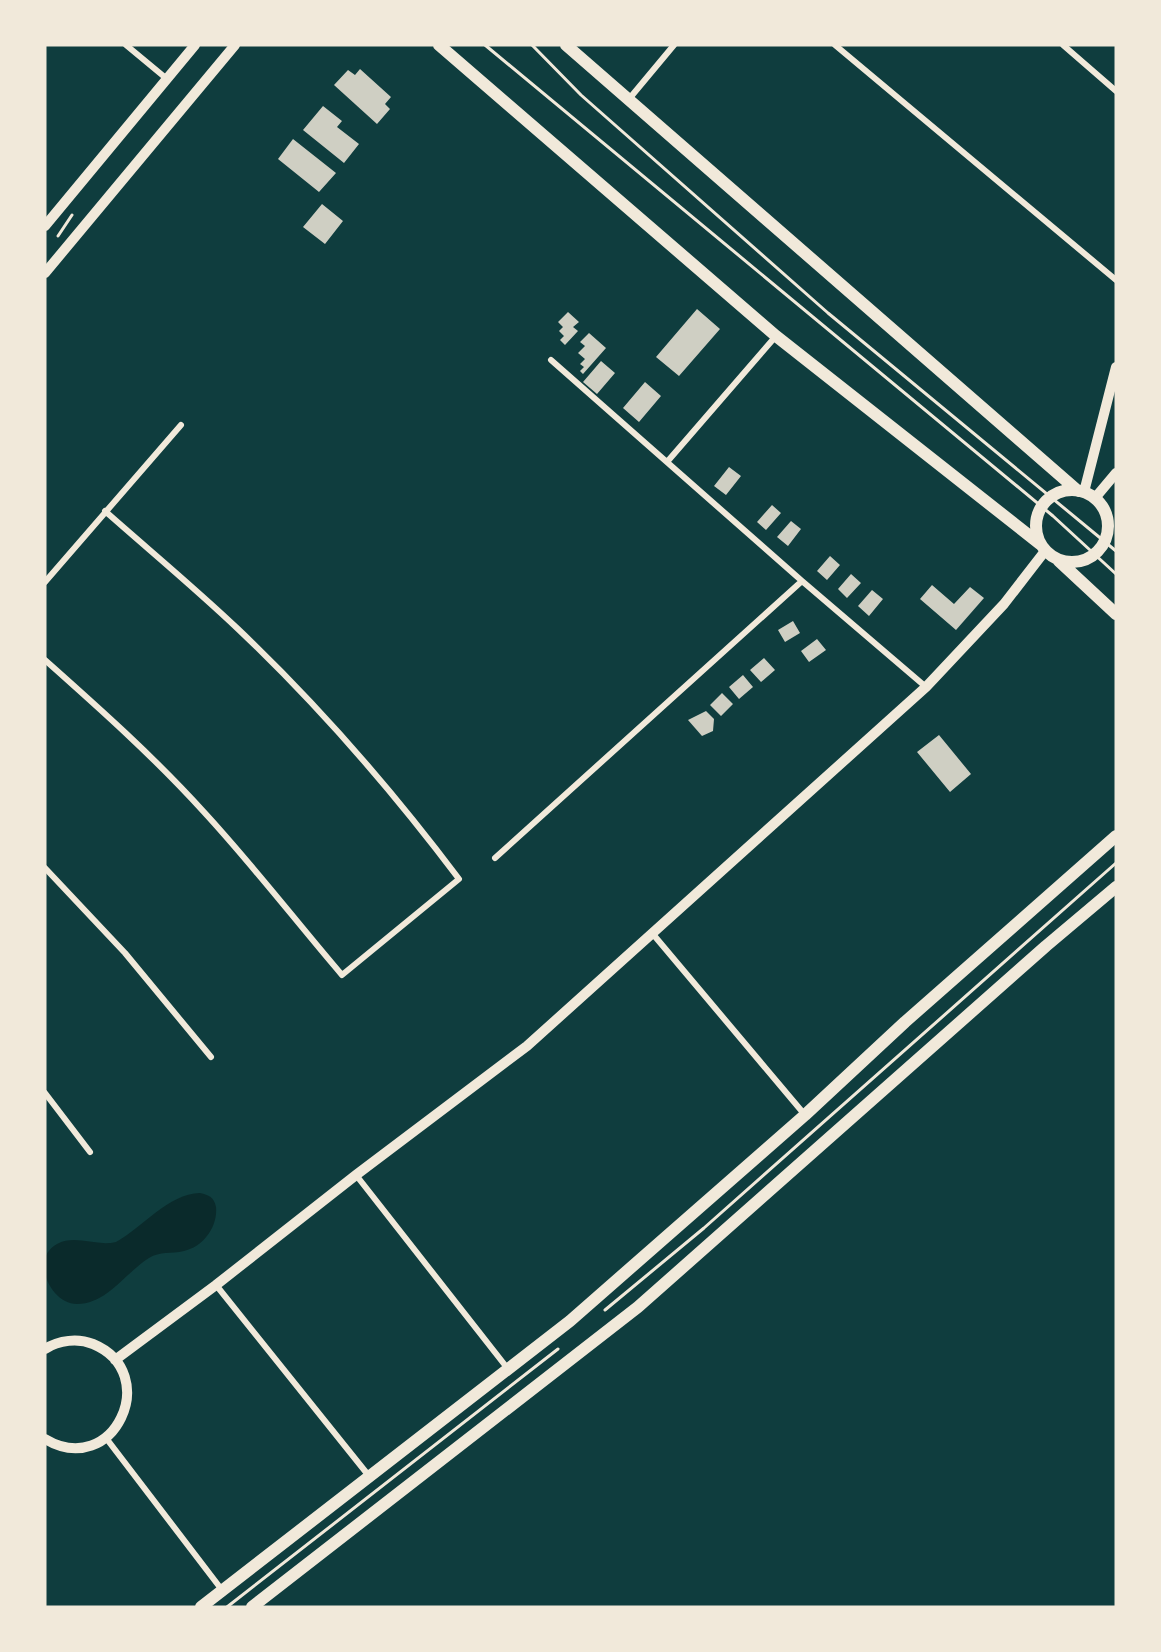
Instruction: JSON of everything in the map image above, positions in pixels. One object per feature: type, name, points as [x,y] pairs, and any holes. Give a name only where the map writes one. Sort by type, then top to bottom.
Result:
[{"type":"main road","points":[[439,45],[776,336],[1043,547],[1116,614]]},
{"type":"main road","points":[[566,45],[1116,517]]},
{"type":"main road","points":[[1043,547],[1036,532],[1036,520],[1042,507],[1059,493],[1090,496]]},
{"type":"main road","points":[[1059,561],[1078,562],[1096,554],[1105,542],[1108,524],[1090,496]]},
{"type":"main road","points":[[201,1607],[570,1321],[805,1116],[906,1022],[1116,836]]},
{"type":"main road","points":[[252,1607],[638,1307],[1037,954],[1116,887]]},
{"type":"street","points":[[126,45],[167,79]]},
{"type":"street","points":[[45,226],[195,45]]},
{"type":"street","points":[[45,273],[235,45]]},
{"type":"street","points":[[629,99],[674,45]]},
{"type":"street","points":[[835,45],[1116,280]]},
{"type":"street","points":[[1062,45],[1116,92]]},
{"type":"street","points":[[667,462],[776,336]]},
{"type":"street","points":[[551,360],[926,687]]},
{"type":"street","points":[[1090,496],[1116,367]]},
{"type":"street","points":[[45,582],[181,425]]},
{"type":"street","points":[[1090,496],[1116,473]]},
{"type":"street","points":[[45,660],[100,709],[202,809],[251,864],[342,975],[459,879],[389,790],[312,703],[238,629],[105,511]]},
{"type":"street","points":[[115,1360],[527,1046],[926,687],[1004,604],[1043,547]]},
{"type":"street","points":[[495,858],[802,581]]},
{"type":"street","points":[[45,868],[125,953],[211,1057]]},
{"type":"street","points":[[652,933],[805,1116]]},
{"type":"street","points":[[45,1093],[90,1152]]},
{"type":"street","points":[[356,1175],[508,1369]]},
{"type":"street","points":[[216,1285],[369,1476]]},
{"type":"street","points":[[45,1349],[58,1342],[78,1341],[99,1347],[115,1360],[125,1380],[127,1401],[120,1422],[106,1438],[93,1445],[66,1448],[45,1439]]},
{"type":"street","points":[[106,1438],[222,1590]]},
{"type":"path","points":[[485,45],[1042,507],[1116,574]]},
{"type":"path","points":[[532,45],[581,95],[828,313],[1116,552]]},
{"type":"water","points":[[200,1193],[208,1196],[215,1204],[215,1222],[203,1241],[191,1249],[153,1256],[140,1264],[107,1293],[88,1303],[67,1302],[52,1289],[44,1269],[45,1259],[49,1251],[57,1244],[71,1240],[116,1242],[166,1205],[188,1195]]},
{"type":"building","points":[[360,69],[391,97],[385,104],[390,109],[377,124],[334,85],[348,70],[355,75]]},
{"type":"building","points":[[323,106],[342,121],[337,127],[359,144],[344,163],[303,130]]},
{"type":"building","points":[[293,139],[336,173],[319,192],[278,159]]},
{"type":"building","points":[[322,204],[343,221],[325,244],[303,227]]},
{"type":"building","points":[[697,309],[720,329],[679,376],[656,357]]},
{"type":"building","points":[[568,312],[579,322],[573,327],[578,331],[565,345],[560,340],[564,336],[559,331],[563,327],[558,322]]},
{"type":"building","points":[[589,333],[606,348],[583,374],[580,371],[584,367],[580,364],[585,359],[578,353],[585,346],[580,342]]},
{"type":"building","points":[[601,361],[615,373],[597,394],[583,382]]},
{"type":"building","points":[[645,382],[661,396],[639,422],[623,408]]},
{"type":"building","points":[[729,467],[741,476],[726,495],[714,486]]},
{"type":"building","points":[[772,505],[781,513],[766,530],[757,522]]},
{"type":"building","points":[[791,521],[801,529],[788,546],[777,537]]},
{"type":"building","points":[[830,556],[840,565],[827,580],[817,571]]},
{"type":"building","points":[[851,574],[861,583],[847,598],[838,589]]},
{"type":"building","points":[[932,585],[954,604],[970,587],[984,598],[956,630],[920,599]]},
{"type":"building","points":[[872,590],[883,599],[869,616],[858,606]]},
{"type":"building","points":[[793,621],[800,633],[785,642],[778,630]]},
{"type":"building","points":[[817,639],[826,650],[809,662],[801,651]]},
{"type":"building","points":[[764,658],[775,670],[761,682],[750,670]]},
{"type":"building","points":[[743,675],[753,687],[739,699],[729,687]]},
{"type":"building","points":[[722,693],[733,704],[721,716],[710,705]]},
{"type":"building","points":[[706,711],[714,719],[713,731],[702,736],[688,720]]},
{"type":"building","points":[[939,735],[971,774],[950,792],[917,752]]}]
